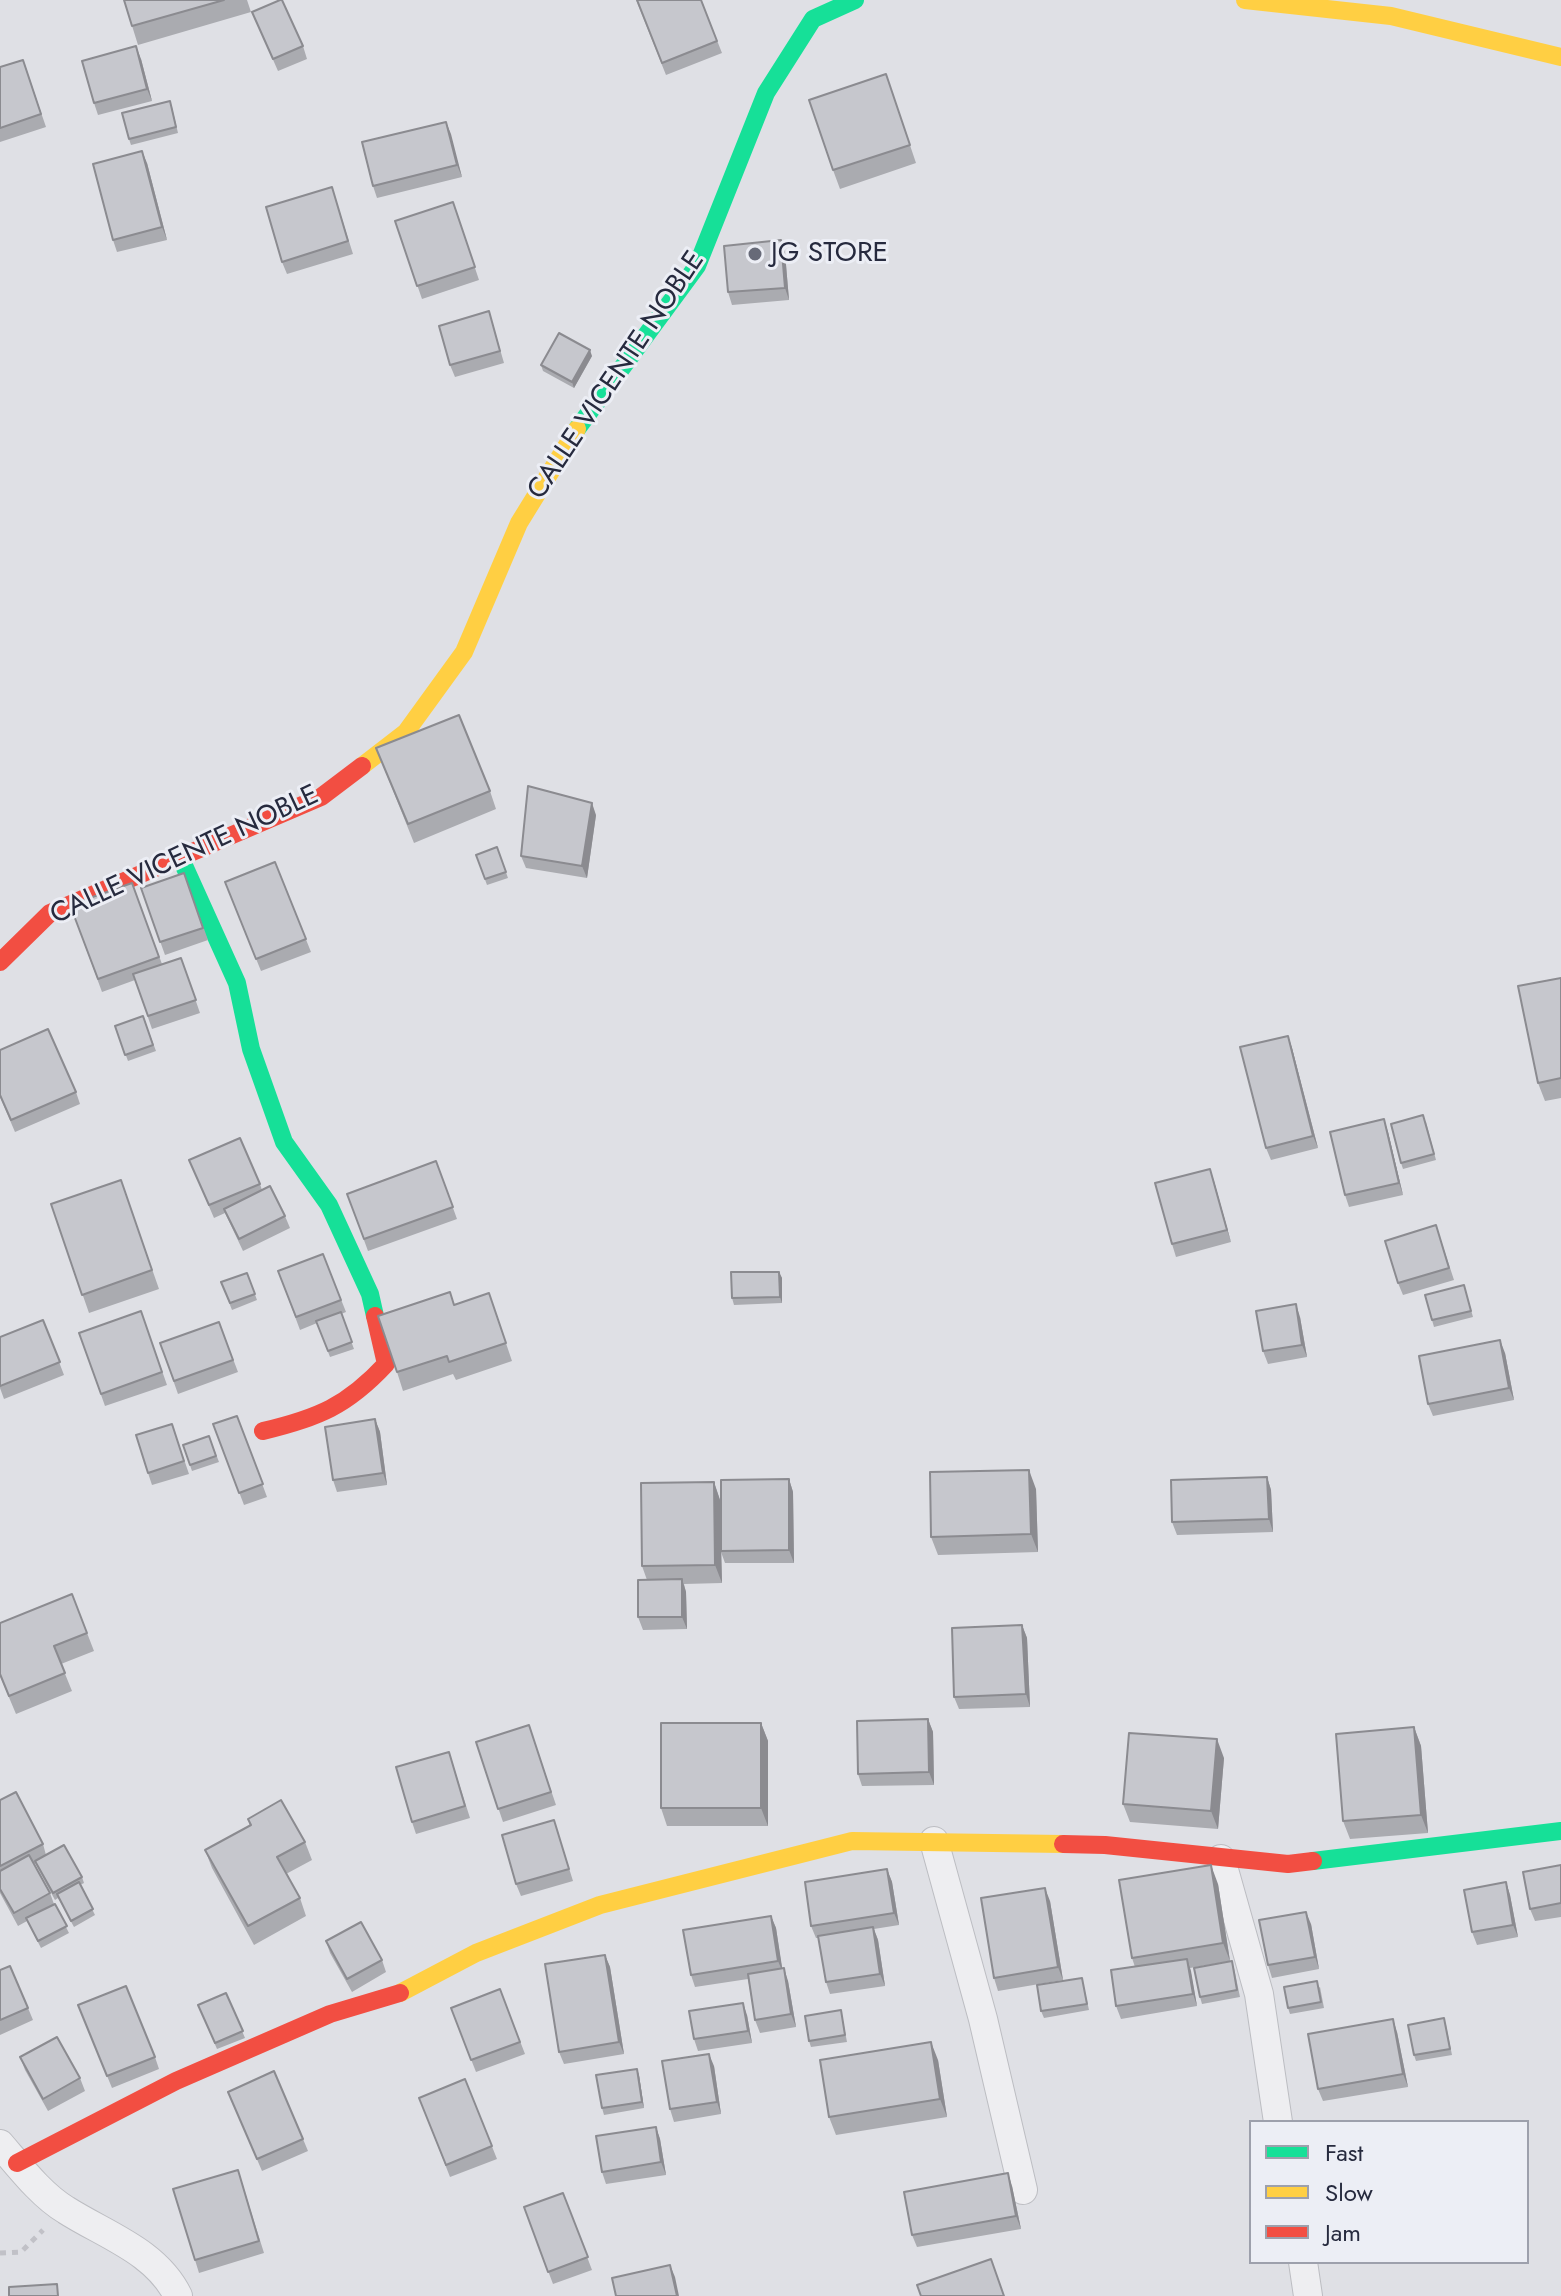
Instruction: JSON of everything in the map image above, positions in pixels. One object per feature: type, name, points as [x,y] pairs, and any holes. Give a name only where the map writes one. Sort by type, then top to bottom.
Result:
[{"type":"street","name":"CALLE VICENTE NOBLE","points":[[0,962],[50,913],[321,797],[406,732],[464,652],[526,510],[590,408],[697,266],[766,93],[813,19],[855,0]]},
{"type":"street","points":[[1245,0],[1391,16],[1561,57]]},
{"type":"street","points":[[181,859],[237,983],[251,1049],[284,1142],[329,1205],[370,1294],[386,1364],[363,1391],[330,1415],[263,1431]]},
{"type":"street","points":[[178,2296],[173,2285],[141,2253],[105,2229],[64,2209],[8,2154],[330,2014],[397,1994],[476,1953],[600,1905],[754,1863],[852,1841],[1105,1845],[1288,1864],[1561,1831]]},
{"type":"street","points":[[934,1841],[983,2019],[1023,2190]]},
{"type":"street","points":[[1221,1859],[1259,1994],[1278,2120]]},
{"type":"street","points":[[1303,2264],[1308,2296]]},
{"type":"path","points":[[0,2253],[21,2252],[64,2209]]},
{"type":"building","points":[[124,0],[224,0],[132,26]]},
{"type":"building","points":[[280,0],[303,46],[273,59],[252,12]]},
{"type":"building","points":[[637,0],[701,0],[717,41],[662,63]]},
{"type":"building","points":[[136,46],[147,89],[94,103],[82,61]]},
{"type":"building","points":[[23,60],[41,114],[0,128],[0,67]]},
{"type":"building","points":[[886,74],[910,145],[833,170],[809,100]]},
{"type":"building","points":[[170,101],[176,127],[129,139],[122,113]]},
{"type":"building","points":[[446,122],[457,165],[373,186],[362,142]]},
{"type":"building","points":[[142,151],[162,227],[113,240],[93,164]]},
{"type":"building","points":[[332,187],[348,241],[282,262],[266,207]]},
{"type":"building","points":[[453,202],[475,267],[417,286],[395,221]]},
{"type":"building","points":[[781,240],[785,288],[728,292],[724,246]]},
{"type":"building","points":[[489,311],[500,351],[450,365],[439,326]]},
{"type":"building","points":[[559,333],[590,350],[572,382],[541,365]]},
{"type":"building","points":[[459,715],[490,791],[408,824],[376,748]]},
{"type":"building","points":[[528,786],[592,803],[582,866],[521,856]]},
{"type":"building","points":[[497,847],[506,872],[485,879],[476,855]]},
{"type":"building","points":[[275,862],[306,939],[256,959],[225,882]]},
{"type":"building","points":[[184,873],[203,928],[160,942],[141,888]]},
{"type":"building","points":[[132,883],[159,957],[98,979],[70,905]]},
{"type":"building","points":[[181,958],[196,1000],[148,1016],[133,974]]},
{"type":"building","points":[[1561,978],[1561,1078],[1538,1083],[1518,986]]},
{"type":"building","points":[[143,1016],[153,1045],[125,1055],[115,1026]]},
{"type":"building","points":[[48,1029],[76,1092],[11,1120],[0,1095],[0,1050]]},
{"type":"building","points":[[1288,1036],[1313,1136],[1266,1148],[1240,1047]]},
{"type":"building","points":[[1423,1115],[1434,1154],[1401,1163],[1391,1124]]},
{"type":"building","points":[[1384,1119],[1399,1183],[1345,1195],[1330,1132]]},
{"type":"building","points":[[240,1138],[260,1184],[209,1205],[189,1160]]},
{"type":"building","points":[[436,1161],[453,1207],[364,1239],[347,1194]]},
{"type":"building","points":[[1210,1169],[1227,1230],[1172,1244],[1155,1183]]},
{"type":"building","points":[[121,1180],[152,1270],[82,1295],[51,1204]]},
{"type":"building","points":[[270,1186],[285,1216],[239,1239],[224,1209]]},
{"type":"building","points":[[1436,1225],[1449,1268],[1398,1283],[1385,1241]]},
{"type":"building","points":[[323,1254],[341,1300],[296,1317],[278,1271]]},
{"type":"building","points":[[731,1272],[779,1272],[780,1297],[732,1298]]},
{"type":"building","points":[[247,1273],[255,1294],[230,1303],[221,1282]]},
{"type":"building","points":[[1464,1285],[1471,1311],[1432,1320],[1425,1295]]},
{"type":"building","points":[[450,1292],[454,1305],[489,1293],[506,1343],[449,1362],[447,1356],[397,1372],[378,1316]]},
{"type":"building","points":[[1296,1304],[1302,1345],[1263,1351],[1256,1311]]},
{"type":"building","points":[[141,1311],[162,1372],[101,1394],[79,1333]]},
{"type":"building","points":[[341,1312],[352,1342],[328,1351],[316,1321]]},
{"type":"building","points":[[43,1320],[60,1362],[0,1386],[0,1337]]},
{"type":"building","points":[[219,1322],[233,1360],[174,1381],[160,1343]]},
{"type":"building","points":[[1500,1340],[1509,1388],[1428,1404],[1419,1356]]},
{"type":"building","points":[[237,1416],[263,1484],[239,1493],[213,1424]]},
{"type":"building","points":[[375,1419],[383,1473],[333,1480],[325,1427]]},
{"type":"building","points":[[172,1424],[184,1461],[148,1473],[136,1435]]},
{"type":"building","points":[[209,1436],[216,1456],[190,1465],[183,1445]]},
{"type":"building","points":[[1029,1470],[1031,1534],[931,1537],[930,1472]]},
{"type":"building","points":[[1267,1477],[1269,1519],[1172,1522],[1171,1480]]},
{"type":"building","points":[[789,1479],[789,1550],[721,1551],[721,1480]]},
{"type":"building","points":[[714,1482],[715,1565],[642,1566],[641,1483]]},
{"type":"building","points":[[682,1579],[682,1617],[638,1617],[638,1580]]},
{"type":"building","points":[[72,1594],[87,1633],[54,1646],[65,1673],[9,1696],[0,1674],[0,1623]]},
{"type":"building","points":[[1022,1625],[1026,1694],[954,1697],[952,1628]]},
{"type":"building","points":[[928,1719],[929,1772],[858,1774],[857,1721]]},
{"type":"building","points":[[661,1723],[761,1723],[761,1808],[661,1808]]},
{"type":"building","points":[[529,1725],[551,1792],[498,1809],[476,1742]]},
{"type":"building","points":[[1414,1727],[1421,1815],[1343,1821],[1336,1734]]},
{"type":"building","points":[[1129,1733],[1217,1739],[1211,1811],[1123,1804]]},
{"type":"building","points":[[449,1752],[465,1806],[412,1822],[396,1767]]},
{"type":"building","points":[[16,1792],[43,1844],[0,1866],[0,1800]]},
{"type":"building","points":[[281,1800],[305,1842],[277,1857],[300,1898],[248,1926],[205,1850],[251,1825],[248,1819]]},
{"type":"building","points":[[554,1820],[569,1869],[516,1884],[502,1835]]},
{"type":"building","points":[[64,1845],[82,1877],[53,1893],[35,1861]]},
{"type":"building","points":[[29,1855],[50,1893],[14,1913],[0,1889],[0,1871]]},
{"type":"building","points":[[1211,1865],[1223,1943],[1132,1958],[1119,1880]]},
{"type":"building","points":[[1561,1865],[1561,1903],[1530,1909],[1523,1872]]},
{"type":"building","points":[[887,1869],[894,1913],[811,1926],[805,1882]]},
{"type":"building","points":[[79,1882],[93,1909],[71,1921],[57,1894]]},
{"type":"building","points":[[1506,1882],[1513,1925],[1472,1932],[1464,1890]]},
{"type":"building","points":[[1045,1888],[1058,1967],[994,1978],[981,1898]]},
{"type":"building","points":[[55,1904],[67,1926],[38,1941],[26,1918]]},
{"type":"building","points":[[1306,1912],[1315,1957],[1268,1965],[1259,1920]]},
{"type":"building","points":[[771,1916],[778,1961],[691,1975],[683,1930]]},
{"type":"building","points":[[361,1922],[382,1960],[347,1979],[326,1941]]},
{"type":"building","points":[[873,1927],[880,1974],[826,1982],[818,1936]]},
{"type":"building","points":[[605,1955],[619,2042],[559,2052],[545,1964]]},
{"type":"building","points":[[1187,1959],[1193,1994],[1116,2006],[1111,1970]]},
{"type":"building","points":[[1232,1961],[1237,1990],[1200,1997],[1194,1968]]},
{"type":"building","points":[[10,1966],[28,2008],[0,2020],[0,1970]]},
{"type":"building","points":[[784,1968],[791,2014],[755,2020],[748,1974]]},
{"type":"building","points":[[1082,1978],[1087,2004],[1041,2011],[1037,1985]]},
{"type":"building","points":[[1317,1981],[1321,2002],[1288,2008],[1284,1987]]},
{"type":"building","points":[[126,1986],[155,2057],[107,2076],[78,2005]]},
{"type":"building","points":[[500,1989],[520,2042],[471,2060],[451,2008]]},
{"type":"building","points":[[226,1993],[243,2031],[215,2043],[198,2005]]},
{"type":"building","points":[[743,2003],[748,2031],[694,2039],[689,2011]]},
{"type":"building","points":[[841,2010],[845,2035],[809,2041],[805,2016]]},
{"type":"building","points":[[1444,2018],[1450,2049],[1414,2055],[1408,2025]]},
{"type":"building","points":[[1393,2019],[1403,2074],[1318,2089],[1308,2034]]},
{"type":"building","points":[[57,2037],[80,2078],[43,2099],[20,2057]]},
{"type":"building","points":[[931,2042],[940,2099],[829,2117],[820,2060]]},
{"type":"building","points":[[709,2054],[717,2102],[670,2109],[662,2061]]},
{"type":"building","points":[[637,2069],[642,2102],[602,2108],[596,2075]]},
{"type":"building","points":[[274,2071],[303,2139],[257,2159],[228,2092]]},
{"type":"building","points":[[465,2079],[492,2146],[446,2165],[419,2098]]},
{"type":"building","points":[[656,2127],[661,2162],[602,2172],[596,2136]]},
{"type":"building","points":[[238,2170],[259,2241],[195,2260],[173,2189]]},
{"type":"building","points":[[1008,2173],[1016,2216],[912,2235],[904,2192]]},
{"type":"building","points":[[563,2193],[588,2257],[548,2272],[524,2207]]},
{"type":"building","points":[[991,2259],[1004,2296],[921,2296],[917,2285]]},
{"type":"building","points":[[670,2265],[677,2296],[616,2296],[612,2278]]},
{"type":"building","points":[[57,2284],[58,2296],[9,2296],[9,2287]]},
{"type":"traffic: fast","points":[[577,429],[697,266],[766,93],[813,19],[855,0]]},
{"type":"traffic: fast","points":[[181,859],[237,983],[251,1049],[284,1142],[329,1205],[370,1294],[375,1316]]},
{"type":"traffic: fast","points":[[1313,1861],[1561,1831]]},
{"type":"traffic: slow","points":[[1245,0],[1391,16],[1561,57]]},
{"type":"traffic: slow","points":[[362,766],[406,732],[464,652],[519,523],[577,429]]},
{"type":"traffic: slow","points":[[400,1993],[476,1953],[600,1905],[852,1841],[1063,1844]]},
{"type":"traffic: jam","points":[[0,962],[50,913],[321,797],[362,766]]},
{"type":"traffic: jam","points":[[263,1431],[300,1421],[330,1408],[358,1390],[386,1364],[375,1316]]},
{"type":"traffic: jam","points":[[1063,1844],[1105,1845],[1288,1864],[1313,1861]]},
{"type":"traffic: jam","points":[[17,2163],[176,2081],[330,2014],[400,1993]]},
{"type":"place","name":"JG STORE","points":[[755,254]]}]
